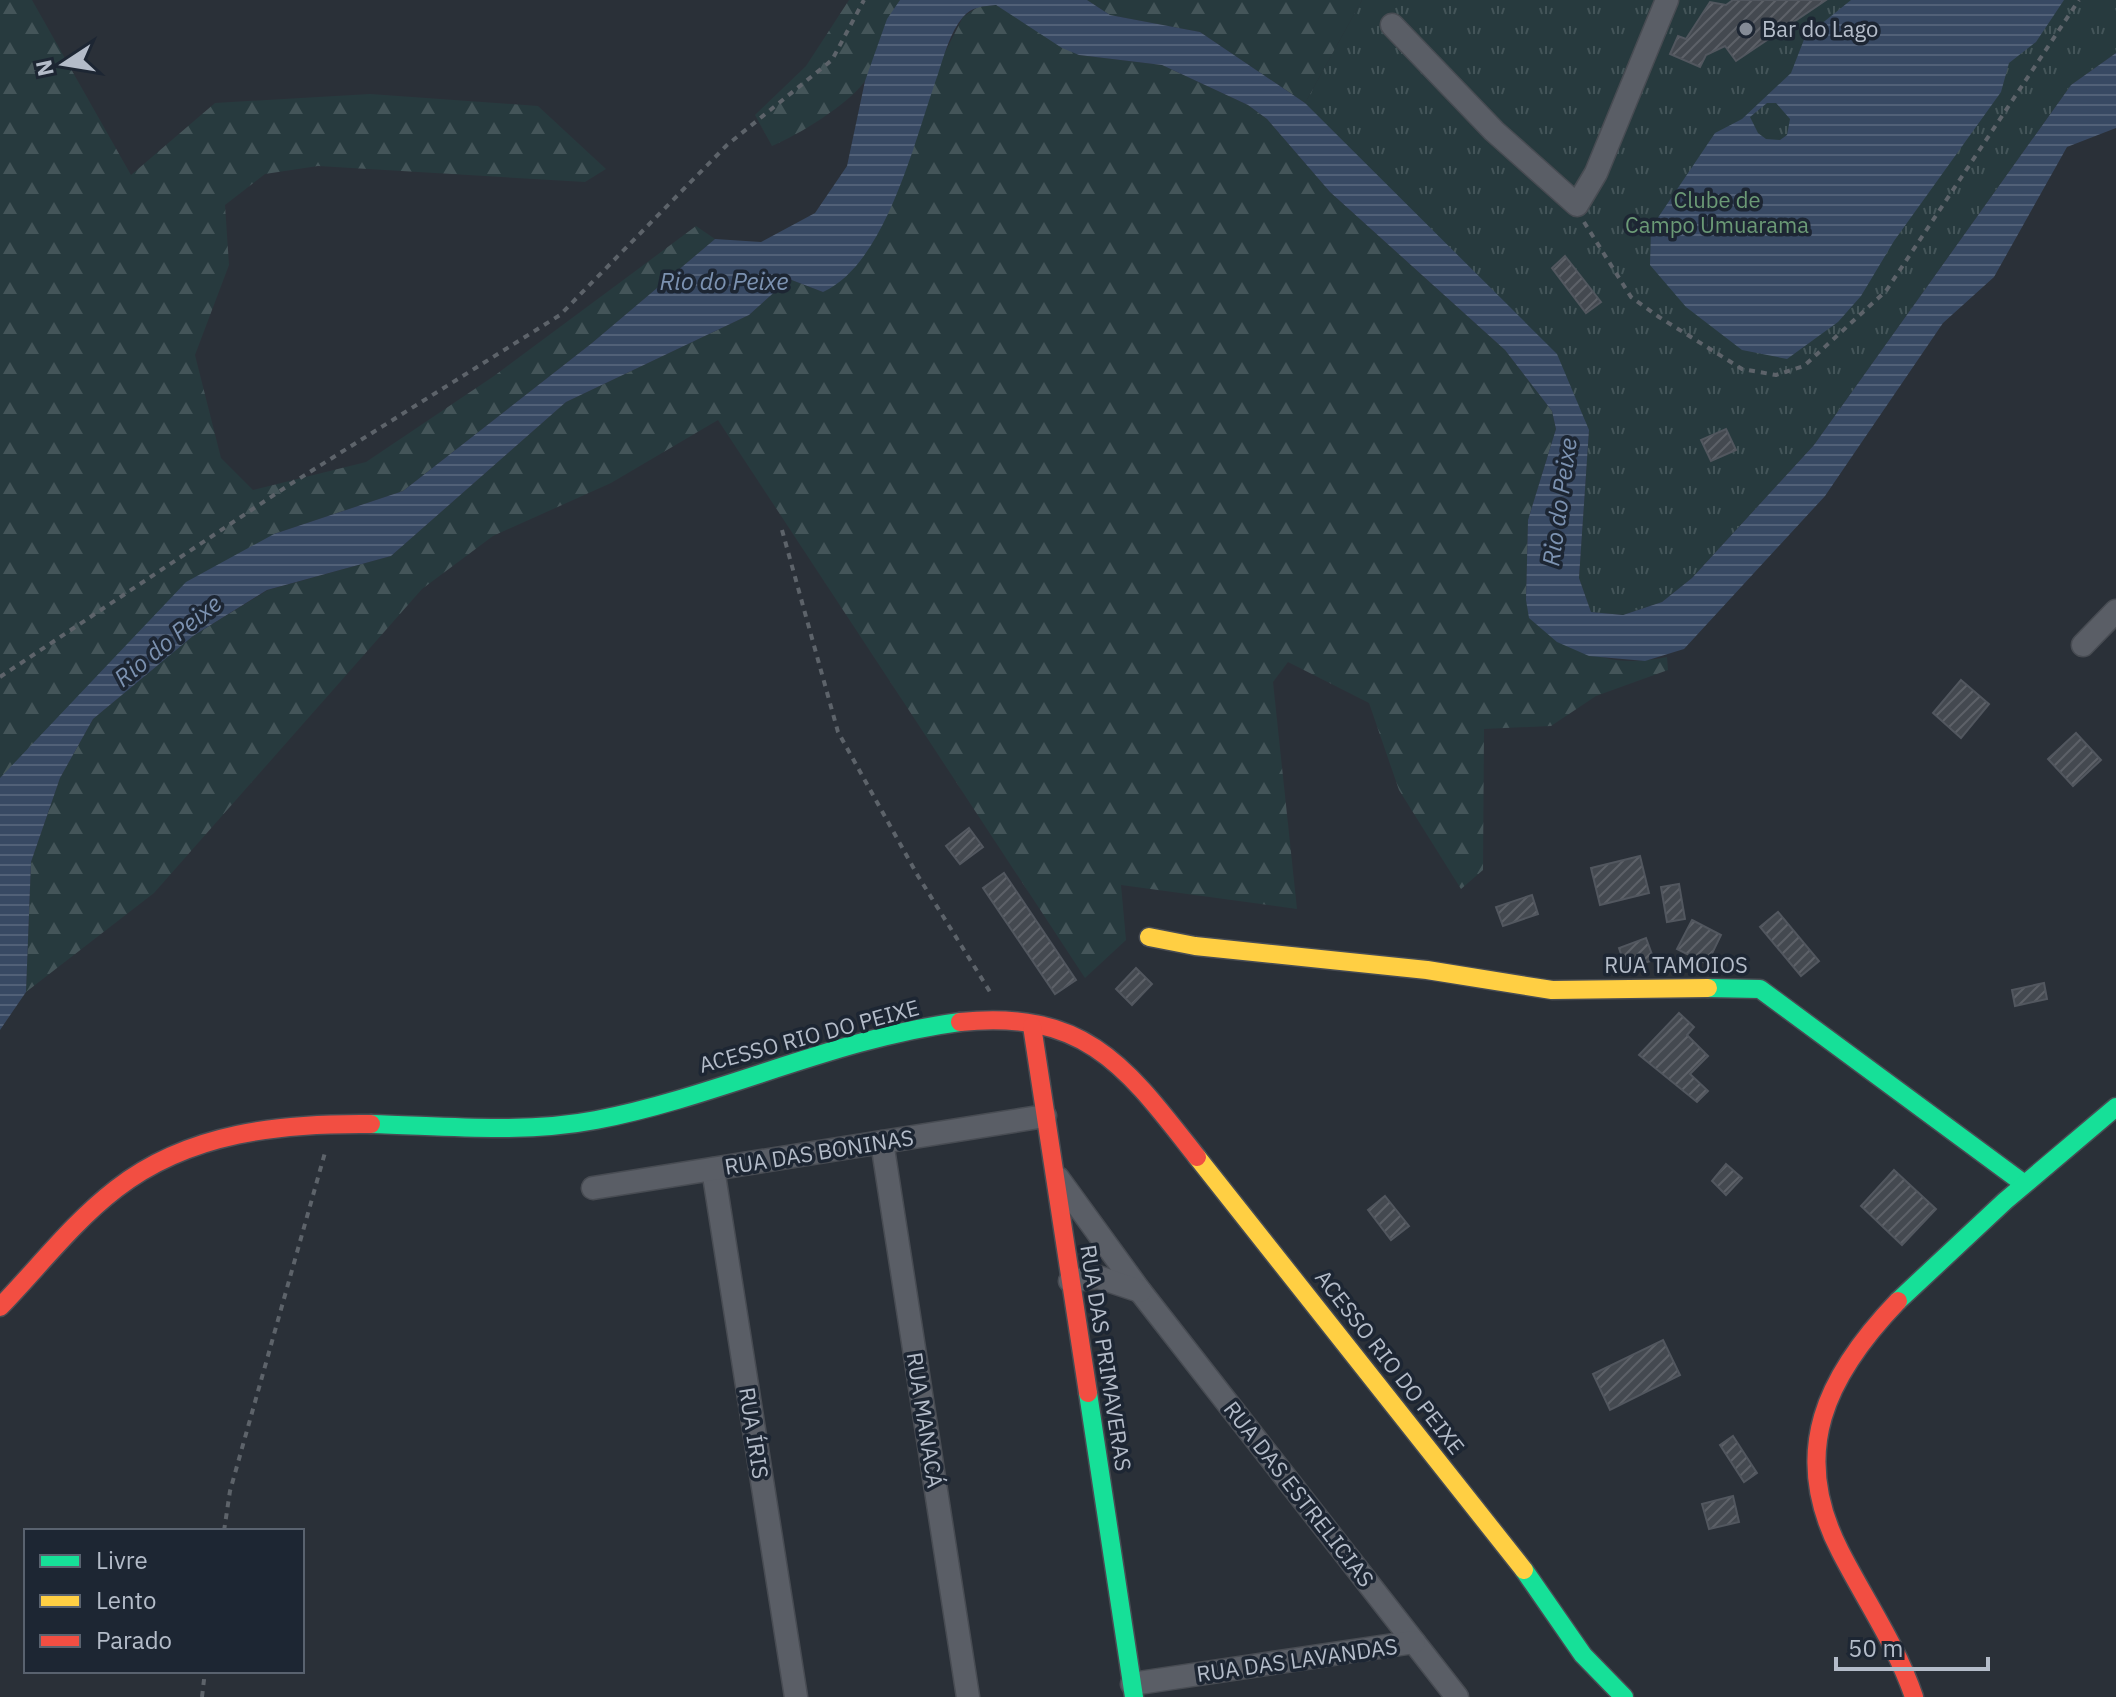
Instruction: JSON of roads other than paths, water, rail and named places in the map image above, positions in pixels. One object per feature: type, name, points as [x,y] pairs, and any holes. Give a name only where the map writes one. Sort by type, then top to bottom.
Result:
[{"type":"street","points":[[1392,25],[1494,131],[1577,205],[1596,173],[1667,0]]},
{"type":"street","points":[[2083,645],[2116,611]]},
{"type":"street","name":"RUA TAMOIOS","points":[[1149,937],[1195,946],[1427,970],[1552,990],[1642,986],[1760,989],[2023,1183]]},
{"type":"street","name":"ACESSO RIO DO PEIXE","points":[[0,1307],[50,1250],[113,1189],[166,1158],[231,1134],[333,1123],[507,1127],[575,1123],[625,1113],[793,1061],[922,1028],[1008,1021],[1032,1026],[1088,1041],[1135,1085],[1188,1145],[1520,1564],[1583,1655],[1624,1697]]},
{"type":"street","name":"RUA DAS PRIMAVERAS","points":[[1032,1026],[1133,1690]]},
{"type":"street","points":[[1914,1697],[1896,1651],[1831,1531],[1819,1500],[1814,1469],[1816,1438],[1823,1409],[1850,1357],[1885,1312],[2023,1183],[2116,1107]]},
{"type":"street","name":"RUA DAS BONINAS","points":[[593,1188],[1045,1116]]},
{"type":"street","name":"RUA MANACÁ","points":[[882,1142],[968,1697]]},
{"type":"street","name":"RUA ÍRIS","points":[[713,1169],[796,1697]]},
{"type":"street","name":"RUA DAS ESTRELICIAS","points":[[1054,1173],[1140,1291],[1457,1697]]},
{"type":"street","points":[[1070,1281],[1098,1277],[1140,1291]]},
{"type":"street","name":"RUA DAS LAVANDAS","points":[[1133,1690],[1414,1642]]},
{"type":"water","name":"Rio do Peixe","points":[[900,0],[1087,0],[1110,15],[1200,32],[1305,103],[1557,354],[1589,430],[1579,578],[1591,612],[1623,615],[1662,602],[1692,578],[1814,445],[2071,85],[2116,53],[2116,128],[2067,147],[1994,277],[1943,323],[1825,496],[1684,649],[1645,661],[1589,656],[1557,642],[1529,618],[1526,600],[1528,520],[1556,429],[1552,411],[1505,350],[1330,192],[1267,119],[1248,105],[1162,65],[1079,55],[1062,48],[996,5],[974,9],[958,23],[951,37],[896,196],[865,255],[845,277],[823,292],[789,279],[749,315],[566,402],[391,556],[267,590],[193,636],[93,719],[60,778],[31,862],[26,992],[0,1030],[0,778],[186,582],[274,534],[403,491],[592,343],[715,239],[761,242],[815,213],[847,166],[865,81],[887,19]]},
{"type":"water","points":[[1851,0],[2064,0],[2036,42],[2009,63],[2001,92],[1894,241],[1861,296],[1838,322],[1787,359],[1742,350],[1686,307],[1650,265],[1651,228],[1715,133],[1742,119],[1791,73],[1805,37]],"holes":[[[1767,103],[1776,103],[1790,119],[1787,135],[1780,140],[1766,139],[1758,133],[1750,117]]]},
{"type":"place","name":"Bar do Lago","points":[[1746,29]]},
{"type":"park label","name":"Clube de Campo Umuarama","points":[[1717,212]]}]
